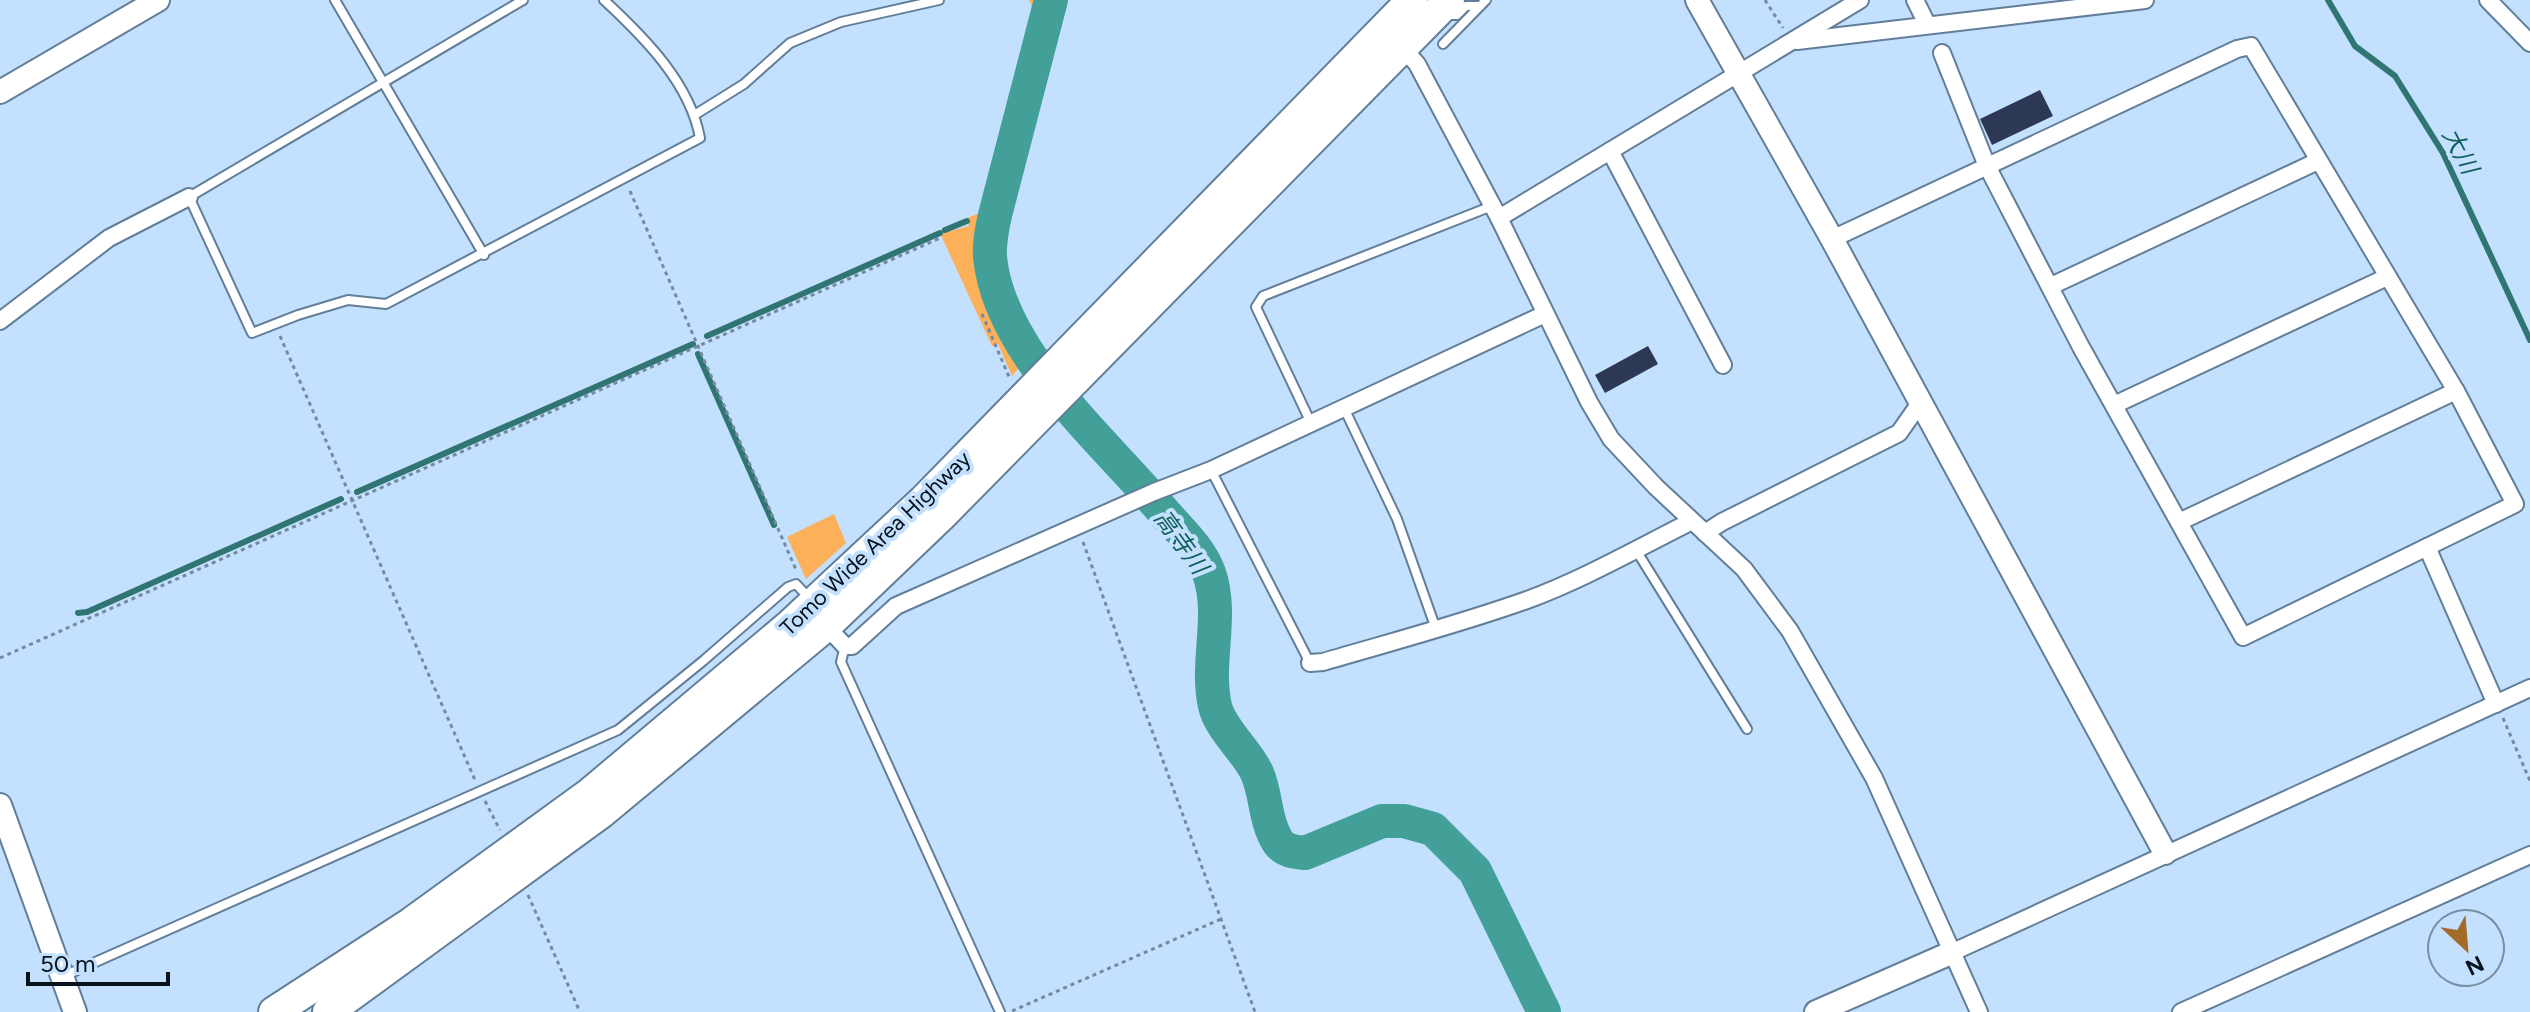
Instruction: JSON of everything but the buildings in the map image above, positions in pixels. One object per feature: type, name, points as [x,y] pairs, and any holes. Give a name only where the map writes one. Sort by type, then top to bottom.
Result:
[{"type":"highway","name":"Tomo Wide Area Highway","points":[[274,1012],[411,923],[589,794],[665,732],[820,615],[941,516],[1035,398],[1064,374],[1402,47],[1419,5]]},
{"type":"highway","name":"Tomo Wide Area Highway","points":[[1064,374],[1419,5]]},
{"type":"highway","name":"Tomo Wide Area Highway","points":[[328,1012],[601,813],[820,615]]},
{"type":"street","points":[[0,92],[158,0]]},
{"type":"street","points":[[1697,0],[1832,239],[2165,853]]},
{"type":"street","points":[[1496,212],[1610,151],[1860,0]]},
{"type":"street","points":[[1915,0],[1927,24]]},
{"type":"street","points":[[1791,42],[2145,0]]},
{"type":"street","points":[[2488,0],[2530,43]]},
{"type":"street","points":[[1832,239],[1987,166],[2237,49],[2251,46],[2456,391],[2515,504],[2243,637],[2114,405],[1987,166],[1942,53]]},
{"type":"street","points":[[1402,47],[1414,59],[1496,212],[1589,402],[1611,439],[1744,569],[1790,631],[1874,778],[1979,1012]]},
{"type":"street","points":[[1610,151],[1723,365]]},
{"type":"street","points":[[2051,286],[2318,161]]},
{"type":"street","points":[[0,321],[109,238],[189,197]]},
{"type":"street","points":[[2114,405],[2387,277]]},
{"type":"street","points":[[820,615],[852,646],[896,606],[1211,470],[1545,314]]},
{"type":"street","points":[[2179,522],[2456,391]]},
{"type":"street","points":[[1705,533],[1899,433],[1920,403]]},
{"type":"street","points":[[1310,663],[1323,662],[1436,629],[1529,599],[1692,521]]},
{"type":"street","points":[[2427,547],[2496,704]]},
{"type":"street","points":[[1816,1012],[2530,688]]},
{"type":"street","points":[[0,805],[75,1012]]},
{"type":"street","points":[[2181,1012],[2530,855]]},
{"type":"lane","points":[[335,0],[484,255]]},
{"type":"lane","points":[[523,0],[189,197],[252,333],[348,300],[386,304],[484,255],[700,138],[696,114],[668,70],[641,34],[604,0]]},
{"type":"lane","points":[[696,114],[744,84],[790,43],[841,22],[939,0]]},
{"type":"lane","points":[[1419,5],[1457,15],[1466,6],[1483,3]]},
{"type":"lane","points":[[1443,44],[1483,3]]},
{"type":"lane","points":[[1311,423],[1256,307],[1263,296],[1496,212]]},
{"type":"lane","points":[[1344,408],[1397,519],[1436,629]]},
{"type":"lane","points":[[1211,470],[1310,663]]},
{"type":"lane","points":[[1636,550],[1747,729]]},
{"type":"lane","points":[[63,977],[618,730],[788,587],[820,615],[1000,1012]]},
{"type":"path","points":[[1765,0],[1791,42]]},
{"type":"path","points":[[625,180],[797,571],[820,615]]},
{"type":"path","points":[[0,658],[940,238]]},
{"type":"path","points":[[982,314],[1012,383],[1035,398]]},
{"type":"path","points":[[275,324],[480,791],[513,850]]},
{"type":"path","points":[[1075,528],[1255,1012]]},
{"type":"path","points":[[2496,704],[2530,781]]},
{"type":"path","points":[[532,902],[580,1012]]},
{"type":"path","points":[[1011,1012],[1221,919]]},
{"type":"shaded area","points":[[1029,0],[1041,0],[987,218],[982,251],[984,274],[992,301],[1004,328],[1025,361],[1012,376],[998,344],[992,346],[939,231],[969,226],[967,218],[982,212],[1033,8]]},
{"type":"shaded area","points":[[834,514],[846,543],[806,579],[787,537]]},
{"type":"waterway","name":"高寺川","points":[[1051,0],[990,241],[990,257],[998,292],[1012,327],[1057,393],[1201,556],[1209,573],[1215,606],[1212,673],[1215,706],[1222,723],[1257,773],[1270,825],[1280,845],[1305,853],[1382,821],[1404,821],[1433,829],[1475,871],[1544,1012]]},
{"type":"waterway","name":"大川","points":[[2328,0],[2355,46],[2395,76],[2443,153],[2530,340]]},
{"type":"waterway","points":[[945,230],[967,221]]},
{"type":"waterway","points":[[707,336],[940,233]]},
{"type":"waterway","points":[[357,492],[693,344]]},
{"type":"waterway","points":[[698,354],[774,525]]},
{"type":"waterway","points":[[78,613],[87,612],[341,499]]}]
